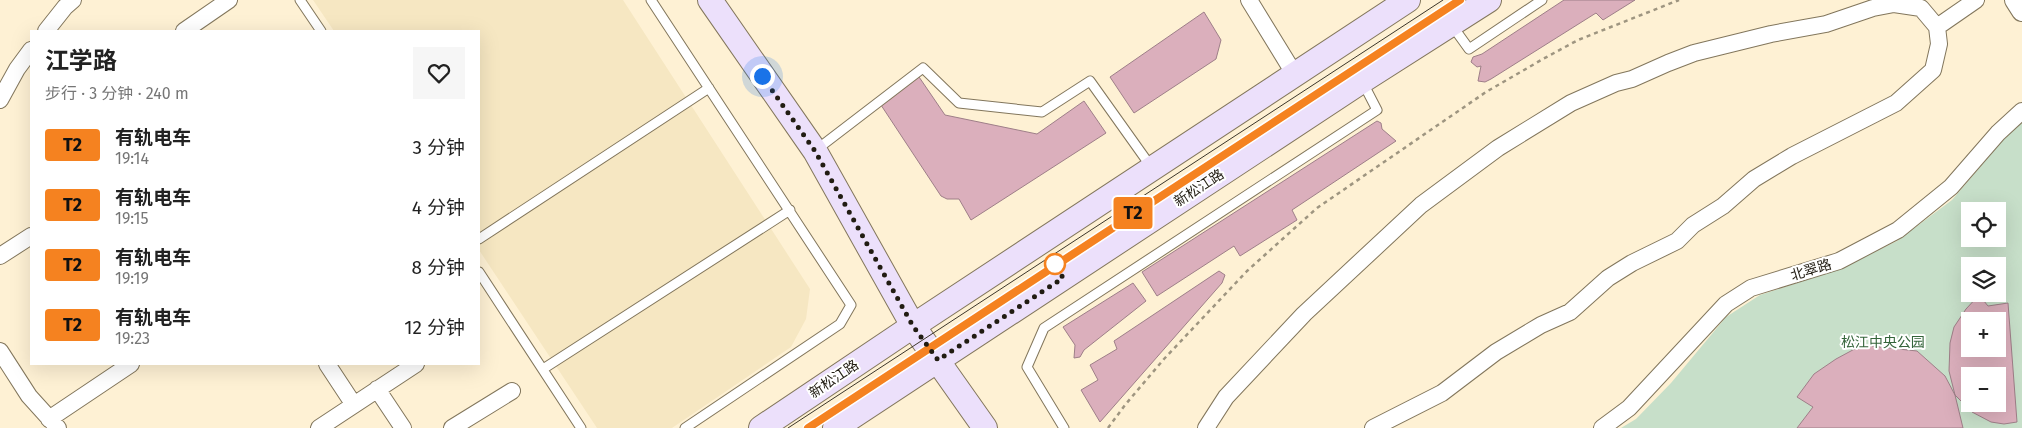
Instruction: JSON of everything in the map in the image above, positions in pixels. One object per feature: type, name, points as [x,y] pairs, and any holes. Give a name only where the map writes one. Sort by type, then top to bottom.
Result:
[{"type":"main road","points":[[710,0],[815,151],[913,326],[984,428]]},
{"type":"main road","name":"新松江路","points":[[762,428],[913,326],[1408,0]]},
{"type":"main road","name":"新松江路","points":[[834,428],[1362,81],[1489,0]]},
{"type":"street","points":[[47,30],[73,0]]},
{"type":"street","points":[[185,30],[229,0]]},
{"type":"street","points":[[1249,0],[1295,75]]},
{"type":"street","points":[[2015,0],[2022,11]]},
{"type":"street","points":[[1938,27],[1966,3]]},
{"type":"street","points":[[1206,428],[1226,397],[1304,314],[1421,205],[1498,148],[1571,103],[1616,83],[1632,79],[1694,53],[1771,34],[1826,24],[1873,8],[1894,4],[1921,8],[1938,27],[1939,44],[1933,70],[1896,103],[1792,156],[1754,179],[1723,206],[1693,225],[1677,241],[1632,263],[1608,278],[1570,312],[1496,352],[1442,393],[1373,428]]},
{"type":"street","points":[[0,100],[17,69],[30,51]]},
{"type":"street","name":"北翠路","points":[[1602,428],[1629,408],[1726,304],[1751,288],[1839,261],[1898,230],[1951,188],[1998,133],[2022,111]]},
{"type":"street","points":[[0,256],[30,237]]},
{"type":"street","points":[[0,351],[29,396],[54,423],[130,365]]},
{"type":"street","points":[[328,365],[354,405]]},
{"type":"street","points":[[319,428],[414,365]]},
{"type":"street","points":[[377,390],[403,428]]},
{"type":"street","points":[[452,428],[512,391]]},
{"type":"lane","points":[[300,0],[319,30]]},
{"type":"lane","points":[[651,0],[851,305],[840,324],[685,428]]},
{"type":"lane","points":[[1451,24],[1469,49],[1542,0]]},
{"type":"lane","points":[[815,151],[923,68],[959,103],[1042,112],[1090,81],[1152,168]]},
{"type":"lane","points":[[1064,428],[1027,367],[1044,328],[1377,110],[1362,81]]},
{"type":"lane","points":[[480,238],[709,88]]},
{"type":"lane","points":[[543,370],[790,210]]},
{"type":"lane","points":[[480,274],[582,428]]},
{"type":"path","points":[[1108,428],[1164,359],[1246,270],[1317,208],[1486,92],[1543,59],[1578,40],[1679,0]]},
{"type":"shaded area","points":[[313,0],[623,0],[810,289],[806,319],[791,347],[672,428],[597,428],[480,252],[480,30],[333,30]]},
{"type":"green space","name":"松江中央公园","points":[[2022,122],[2022,428],[1621,428],[1636,419],[1671,383],[1726,317],[1760,295],[1840,269],[1897,241],[1952,200],[2003,140]]},
{"type":"building","points":[[1564,0],[1635,0],[1603,20],[1596,13],[1491,79],[1485,82],[1478,81],[1481,66],[1477,67],[1471,62],[1473,57],[1482,54]]},
{"type":"building","points":[[1204,12],[1221,40],[1216,59],[1134,113],[1110,77]]},
{"type":"building","points":[[917,74],[945,115],[1037,134],[1084,101],[1106,133],[971,220],[959,199],[947,199],[941,196],[877,99]]},
{"type":"building","points":[[1377,121],[1381,123],[1382,129],[1396,141],[1292,210],[1297,220],[1240,256],[1234,246],[1157,296],[1142,272]]},
{"type":"building","points":[[1219,271],[1225,275],[1222,283],[1100,422],[1081,390],[1098,380],[1090,365],[1117,349],[1114,341]]},
{"type":"building","points":[[1133,283],[1146,301],[1084,350],[1080,357],[1074,358],[1075,345],[1063,327]]},
{"type":"building","points":[[1972,302],[1985,302],[1988,306],[2008,303],[2017,422],[2004,424],[1991,422],[1972,412],[2006,412],[2006,367],[1961,367],[1961,401],[1955,395],[1949,371],[1950,343],[1954,327],[1961,316],[1961,357],[2006,357],[2006,312],[1964,312]]},
{"type":"building","points":[[1862,345],[1917,351],[1945,376],[1955,395],[1963,428],[1797,428],[1813,407],[1797,397],[1814,374]]},
{"type":"tram line","points":[[788,428],[1443,0]]},
{"type":"tram line","points":[[808,428],[1460,0]]},
{"type":"tram line","name":"T2","points":[[808,428],[1460,0]]},
{"type":"route","points":[[762,76],[815,151],[913,326],[938,360],[1063,278],[1055,264]]}]
